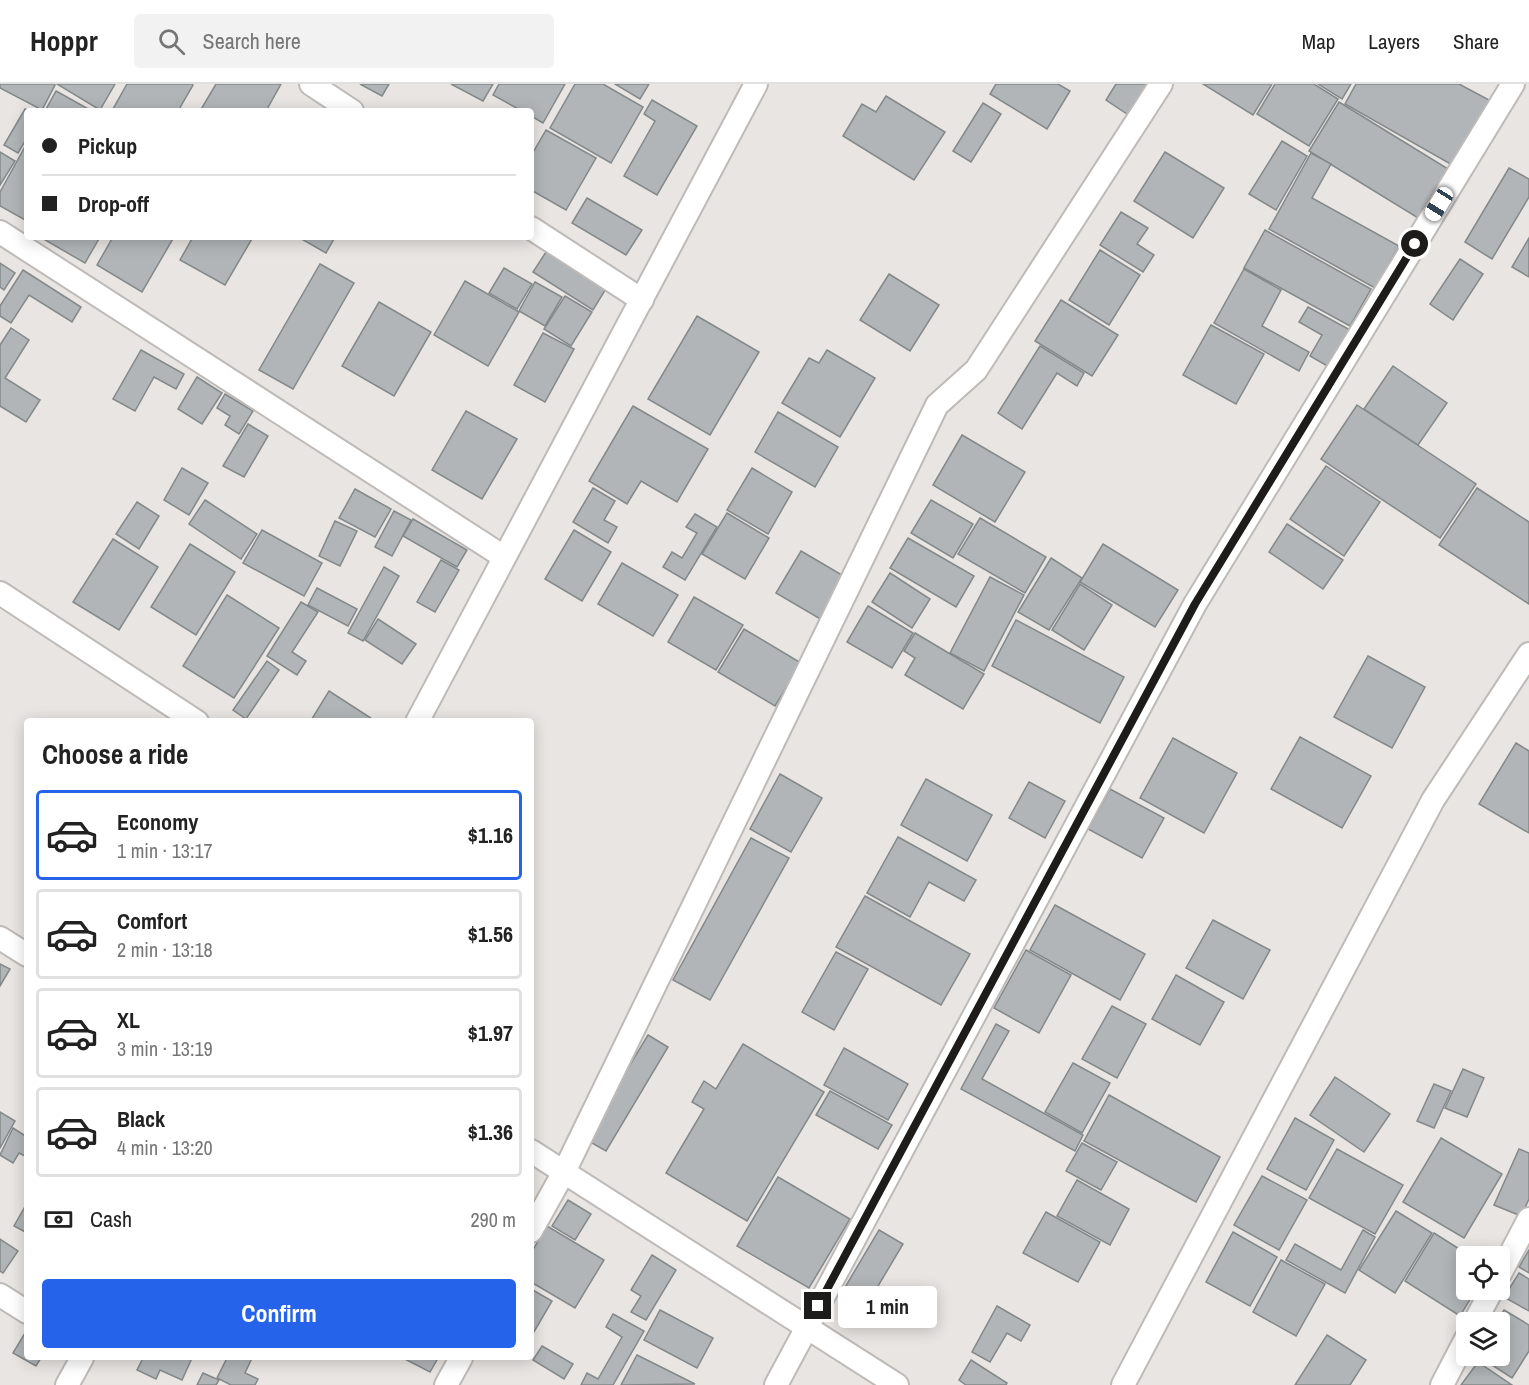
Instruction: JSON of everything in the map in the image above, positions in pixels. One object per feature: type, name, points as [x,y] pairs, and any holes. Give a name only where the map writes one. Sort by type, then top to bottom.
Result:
[{"type":"street","points":[[311,84],[347,108]]},
{"type":"street","points":[[419,718],[756,84]]},
{"type":"street","points":[[534,1226],[565,1170],[937,405],[976,370],[1161,84]]},
{"type":"street","points":[[776,1385],[1195,604],[1513,84]]},
{"type":"street","points":[[1524,84],[1529,88]]},
{"type":"street","points":[[534,230],[642,300]]},
{"type":"street","points":[[0,232],[504,557]]},
{"type":"street","points":[[0,593],[192,718]]},
{"type":"street","points":[[1123,1385],[1433,800],[1529,654]]},
{"type":"street","points":[[0,938],[24,953]]},
{"type":"street","points":[[534,1153],[565,1170],[897,1385]]},
{"type":"street","points":[[1510,1255],[1529,1219]]},
{"type":"street","points":[[0,1295],[24,1310]]},
{"type":"street","points":[[1442,1385],[1456,1358]]},
{"type":"street","points":[[67,1385],[81,1360]]},
{"type":"street","points":[[446,1385],[460,1360]]},
{"type":"building","points":[[0,84],[55,85],[43,108],[38,108],[0,88]]},
{"type":"building","points":[[57,84],[115,84],[101,108],[97,108]]},
{"type":"building","points":[[127,84],[193,85],[180,108],[114,108]]},
{"type":"building","points":[[216,84],[281,84],[268,108],[202,108]]},
{"type":"building","points":[[360,84],[389,84],[382,96]]},
{"type":"building","points":[[451,84],[493,84],[483,101]]},
{"type":"building","points":[[499,84],[565,84],[543,123],[534,118],[534,108],[517,108],[493,95]]},
{"type":"building","points":[[575,84],[603,84],[643,107],[611,163],[550,128]]},
{"type":"building","points":[[615,84],[649,84],[640,99]]},
{"type":"building","points":[[996,84],[1058,84],[1070,91],[1047,129],[990,94]]},
{"type":"building","points":[[1116,84],[1150,84],[1130,116],[1106,100]]},
{"type":"building","points":[[1203,84],[1272,84],[1253,115]]},
{"type":"building","points":[[1275,84],[1314,84],[1338,99],[1309,146],[1257,114]]},
{"type":"building","points":[[1318,84],[1351,84],[1342,99]]},
{"type":"building","points":[[1356,84],[1459,84],[1491,101],[1454,166],[1345,104]]},
{"type":"building","points":[[56,91],[87,108],[47,108]]},
{"type":"building","points":[[886,96],[945,132],[914,180],[843,136],[862,104],[876,112]]},
{"type":"building","points":[[652,100],[697,126],[657,195],[624,176],[655,121],[644,114]]},
{"type":"building","points":[[1339,102],[1453,172],[1423,221],[1309,151]]},
{"type":"building","points":[[983,103],[1001,114],[971,162],[953,151]]},
{"type":"building","points":[[24,111],[24,143],[18,153],[4,145]]},
{"type":"building","points":[[546,130],[596,158],[566,210],[534,192],[534,151]]},
{"type":"building","points":[[1282,141],[1307,156],[1276,210],[1249,194]]},
{"type":"building","points":[[24,148],[24,219],[0,206],[0,192]]},
{"type":"building","points":[[0,152],[15,161],[0,185]]},
{"type":"building","points":[[1165,152],[1224,188],[1193,238],[1134,201]]},
{"type":"building","points":[[1311,153],[1331,164],[1312,198],[1399,246],[1375,288],[1269,229]]},
{"type":"building","points":[[1509,168],[1529,179],[1529,197],[1492,259],[1465,242]]},
{"type":"building","points":[[587,198],[642,230],[626,255],[572,223]]},
{"type":"building","points":[[1121,212],[1148,228],[1137,244],[1154,255],[1143,272],[1100,245]]},
{"type":"building","points":[[1265,230],[1371,289],[1350,326],[1244,268]]},
{"type":"building","points":[[1529,238],[1529,277],[1512,267]]},
{"type":"building","points":[[45,240],[98,240],[85,263]]},
{"type":"building","points":[[111,240],[172,240],[142,292],[97,265]]},
{"type":"building","points":[[191,240],[251,240],[225,285],[180,260]]},
{"type":"building","points":[[303,240],[333,240],[326,253]]},
{"type":"building","points":[[548,249],[607,287],[593,310],[533,272]]},
{"type":"building","points":[[1100,250],[1140,275],[1109,325],[1069,300]]},
{"type":"building","points":[[1460,259],[1483,274],[1453,320],[1430,304]]},
{"type":"building","points":[[0,263],[15,273],[4,290],[0,287]]},
{"type":"building","points":[[320,264],[354,283],[293,389],[259,370]]},
{"type":"building","points":[[504,268],[532,284],[517,309],[489,293]]},
{"type":"building","points":[[1244,269],[1281,290],[1262,326],[1309,352],[1299,371],[1214,323]]},
{"type":"building","points":[[23,270],[81,307],[72,322],[29,295],[11,323],[0,316],[0,306]]},
{"type":"building","points":[[889,274],[939,305],[910,351],[860,320]]},
{"type":"building","points":[[465,281],[519,312],[488,366],[434,335]]},
{"type":"building","points":[[535,282],[562,297],[545,326],[519,311]]},
{"type":"building","points":[[565,296],[592,312],[571,346],[544,329]]},
{"type":"building","points":[[1061,300],[1118,335],[1092,376],[1035,341]]},
{"type":"building","points":[[379,302],[431,332],[394,396],[342,366]]},
{"type":"building","points":[[1308,307],[1350,330],[1329,367],[1310,356],[1322,335],[1299,322]]},
{"type":"building","points":[[697,316],[759,352],[710,435],[648,399]]},
{"type":"building","points":[[1211,325],[1264,354],[1236,404],[1183,375]]},
{"type":"building","points":[[11,328],[29,340],[5,378],[40,400],[26,422],[0,406],[0,345]]},
{"type":"building","points":[[543,333],[574,349],[545,402],[514,385]]},
{"type":"building","points":[[1040,346],[1084,373],[1077,386],[1057,373],[1022,429],[998,413]]},
{"type":"building","points":[[141,350],[184,374],[176,389],[154,377],[135,411],[113,399]]},
{"type":"building","points":[[827,350],[875,378],[840,437],[782,403],[809,358],[819,363]]},
{"type":"building","points":[[1393,366],[1447,403],[1418,445],[1364,409]]},
{"type":"building","points":[[197,377],[222,393],[202,424],[178,409]]},
{"type":"building","points":[[225,394],[253,411],[239,434],[225,425],[230,416],[217,408]]},
{"type":"building","points":[[1357,405],[1476,484],[1440,538],[1321,459]]},
{"type":"building","points":[[633,406],[708,449],[677,502],[641,481],[627,504],[589,481]]},
{"type":"building","points":[[466,411],[517,439],[482,499],[432,470]]},
{"type":"building","points":[[778,412],[838,447],[815,487],[755,452]]},
{"type":"building","points":[[248,424],[268,436],[244,477],[223,466]]},
{"type":"building","points":[[962,435],[1025,472],[995,522],[933,485]]},
{"type":"building","points":[[1326,466],[1380,502],[1344,556],[1290,519]]},
{"type":"building","points":[[182,468],[208,483],[189,515],[164,500]]},
{"type":"building","points":[[752,468],[792,492],[768,534],[727,510]]},
{"type":"building","points":[[593,488],[615,501],[604,520],[617,527],[608,543],[573,522]]},
{"type":"building","points":[[1477,488],[1529,522],[1529,604],[1439,545]]},
{"type":"building","points":[[355,489],[391,509],[375,537],[339,518]]},
{"type":"building","points":[[205,500],[257,534],[241,559],[189,524]]},
{"type":"building","points":[[931,500],[973,524],[953,558],[911,533]]},
{"type":"building","points":[[137,502],[159,516],[139,549],[116,534]]},
{"type":"building","points":[[394,511],[411,520],[392,556],[375,547]]},
{"type":"building","points":[[727,513],[769,538],[745,579],[702,554]]},
{"type":"building","points":[[695,514],[717,527],[685,580],[663,567],[672,552],[682,558],[697,533],[686,527]]},
{"type":"building","points":[[980,518],[1046,557],[1025,593],[958,554]]},
{"type":"building","points":[[413,519],[467,550],[457,567],[403,536]]},
{"type":"building","points":[[335,521],[357,531],[340,566],[319,556]]},
{"type":"building","points":[[1287,524],[1343,560],[1323,589],[1269,552]]},
{"type":"building","points":[[262,530],[322,563],[304,596],[243,563]]},
{"type":"building","points":[[574,530],[611,552],[582,601],[545,579]]},
{"type":"building","points":[[908,538],[974,576],[956,607],[890,568]]},
{"type":"building","points":[[113,539],[158,567],[119,630],[73,602]]},
{"type":"building","points":[[190,544],[235,572],[196,635],[151,607]]},
{"type":"building","points":[[1103,544],[1178,590],[1155,627],[1080,582]]},
{"type":"building","points":[[801,551],[847,578],[822,620],[776,593]]},
{"type":"building","points":[[1051,558],[1082,578],[1049,630],[1018,612]]},
{"type":"building","points":[[441,560],[459,570],[435,612],[417,602]]},
{"type":"building","points":[[622,563],[678,595],[653,636],[598,604]]},
{"type":"building","points":[[384,567],[399,576],[363,641],[348,633]]},
{"type":"building","points":[[890,573],[930,599],[912,628],[872,602]]},
{"type":"building","points":[[990,577],[1024,595],[984,671],[950,653]]},
{"type":"building","points":[[1080,584],[1112,605],[1084,650],[1052,630]]},
{"type":"building","points":[[317,588],[357,609],[348,626],[308,605]]},
{"type":"building","points":[[227,595],[279,628],[234,698],[183,666]]},
{"type":"building","points":[[694,597],[743,625],[716,670],[668,642]]},
{"type":"building","points":[[301,602],[318,612],[292,652],[306,661],[297,675],[267,656]]},
{"type":"building","points":[[868,606],[913,633],[892,668],[847,642]]},
{"type":"building","points":[[378,619],[416,644],[402,664],[365,640]]},
{"type":"building","points":[[1016,620],[1124,677],[1100,723],[992,666]]},
{"type":"building","points":[[744,629],[801,663],[775,706],[718,672]]},
{"type":"building","points":[[915,633],[984,674],[963,709],[905,675],[915,658],[904,651]]},
{"type":"building","points":[[1368,656],[1425,687],[1392,748],[1334,717]]},
{"type":"building","points":[[267,661],[279,670],[247,718],[233,710]]},
{"type":"building","points":[[329,691],[371,718],[312,718]]},
{"type":"building","points":[[1300,737],[1371,776],[1342,828],[1271,789]]},
{"type":"building","points":[[1173,738],[1237,773],[1204,833],[1140,798]]},
{"type":"building","points":[[1516,743],[1529,751],[1529,833],[1479,804]]},
{"type":"building","points":[[780,774],[822,798],[791,852],[750,829]]},
{"type":"building","points":[[926,779],[992,815],[967,861],[901,825]]},
{"type":"building","points":[[1029,782],[1065,801],[1045,838],[1009,818]]},
{"type":"building","points":[[1110,789],[1164,818],[1142,858],[1088,829]]},
{"type":"building","points":[[898,837],[976,880],[964,901],[929,882],[910,917],[867,893]]},
{"type":"building","points":[[751,838],[789,858],[710,1000],[673,980]]},
{"type":"building","points":[[865,896],[970,954],[941,1005],[836,947]]},
{"type":"building","points":[[1055,905],[1145,954],[1120,1000],[1030,950]]},
{"type":"building","points":[[1213,920],[1270,950],[1243,999],[1186,968]]},
{"type":"building","points":[[1026,950],[1071,975],[1039,1033],[994,1008]]},
{"type":"building","points":[[836,952],[868,969],[834,1030],[802,1012]]},
{"type":"building","points":[[0,964],[10,969],[0,986]]},
{"type":"building","points":[[1176,975],[1224,1002],[1200,1045],[1152,1019]]},
{"type":"building","points":[[1112,1006],[1146,1024],[1117,1078],[1082,1059]]},
{"type":"building","points":[[996,1024],[1009,1031],[982,1079],[1083,1135],[1075,1151],[961,1089]]},
{"type":"building","points":[[648,1035],[668,1047],[606,1151],[585,1139]]},
{"type":"building","points":[[743,1044],[824,1092],[747,1221],[666,1173],[704,1109],[692,1102],[704,1081],[716,1089]]},
{"type":"building","points":[[844,1048],[908,1084],[888,1120],[824,1085]]},
{"type":"building","points":[[1073,1063],[1110,1083],[1082,1133],[1045,1112]]},
{"type":"building","points":[[1463,1069],[1484,1078],[1467,1117],[1445,1108]]},
{"type":"building","points":[[1335,1077],[1390,1114],[1364,1152],[1310,1115]]},
{"type":"building","points":[[1434,1084],[1451,1091],[1434,1128],[1417,1121]]},
{"type":"building","points":[[830,1091],[892,1125],[878,1149],[816,1115]]},
{"type":"building","points":[[1109,1095],[1220,1157],[1196,1202],[1084,1141]]},
{"type":"building","points":[[0,1112],[15,1121],[0,1148]]},
{"type":"building","points":[[1295,1118],[1334,1140],[1306,1190],[1267,1169]]},
{"type":"building","points":[[13,1128],[24,1135],[24,1156],[19,1153],[13,1163],[0,1155]]},
{"type":"building","points":[[1441,1138],[1502,1174],[1464,1238],[1403,1202]]},
{"type":"building","points":[[1082,1143],[1117,1162],[1101,1190],[1066,1171]]},
{"type":"building","points":[[1337,1149],[1403,1185],[1375,1234],[1309,1198]]},
{"type":"building","points":[[1519,1149],[1529,1153],[1529,1199],[1521,1216],[1494,1205]]},
{"type":"building","points":[[1262,1176],[1307,1200],[1279,1250],[1234,1225]]},
{"type":"building","points":[[778,1177],[850,1219],[809,1288],[737,1246]]},
{"type":"building","points":[[1077,1180],[1129,1209],[1110,1245],[1057,1216]]},
{"type":"building","points":[[568,1200],[591,1214],[575,1240],[552,1226]]},
{"type":"building","points":[[24,1208],[24,1231],[14,1226]]},
{"type":"building","points":[[1396,1211],[1432,1233],[1395,1293],[1359,1270]]},
{"type":"building","points":[[1046,1212],[1100,1242],[1078,1282],[1023,1253]]},
{"type":"building","points":[[547,1226],[604,1260],[575,1308],[534,1284],[534,1248]]},
{"type":"building","points":[[879,1230],[903,1244],[868,1303],[844,1289]]},
{"type":"building","points":[[1363,1230],[1375,1237],[1345,1293],[1286,1260],[1295,1244],[1341,1270]]},
{"type":"building","points":[[1233,1232],[1277,1257],[1250,1306],[1206,1282]]},
{"type":"building","points":[[1434,1233],[1456,1247],[1456,1300],[1470,1300],[1462,1312],[1456,1313],[1405,1281]]},
{"type":"building","points":[[0,1239],[18,1251],[3,1273],[0,1271]]},
{"type":"building","points":[[1529,1250],[1529,1273],[1519,1267]]},
{"type":"building","points":[[652,1255],[676,1270],[646,1320],[631,1312],[641,1296],[631,1290]]},
{"type":"building","points":[[1281,1260],[1325,1284],[1296,1336],[1253,1312]]},
{"type":"building","points":[[1519,1273],[1529,1279],[1529,1311],[1509,1300],[1510,1287]]},
{"type":"building","points":[[534,1291],[552,1301],[534,1332]]},
{"type":"building","points":[[997,1306],[1030,1325],[1021,1341],[1007,1333],[990,1362],[972,1352]]},
{"type":"building","points":[[660,1310],[713,1338],[697,1368],[644,1340]]},
{"type":"building","points":[[613,1314],[644,1331],[613,1385],[581,1385],[587,1373],[598,1379],[622,1337],[606,1327]]},
{"type":"building","points":[[1510,1314],[1529,1325],[1529,1351],[1512,1378],[1493,1366],[1510,1366]]},
{"type":"building","points":[[24,1335],[24,1359],[13,1353]]},
{"type":"building","points":[[1327,1335],[1366,1360],[1350,1385],[1295,1385]]},
{"type":"building","points":[[542,1346],[573,1364],[564,1379],[533,1360]]},
{"type":"building","points":[[637,1355],[695,1384],[621,1385]]},
{"type":"building","points":[[25,1360],[40,1360],[36,1366]]},
{"type":"building","points":[[142,1360],[191,1360],[182,1380],[160,1370],[156,1379],[137,1370]]},
{"type":"building","points":[[226,1360],[251,1360],[245,1373],[258,1379],[255,1385],[231,1385],[217,1378]]},
{"type":"building","points":[[407,1360],[437,1360],[430,1372]]},
{"type":"building","points":[[971,1360],[1007,1383],[1006,1385],[966,1385],[959,1380]]},
{"type":"building","points":[[1475,1366],[1484,1366],[1512,1385],[1461,1385]]},
{"type":"building","points":[[203,1373],[219,1380],[216,1385],[197,1385]]},
{"type":"route","points":[[818,1306],[1195,604],[1415,244]]}]
